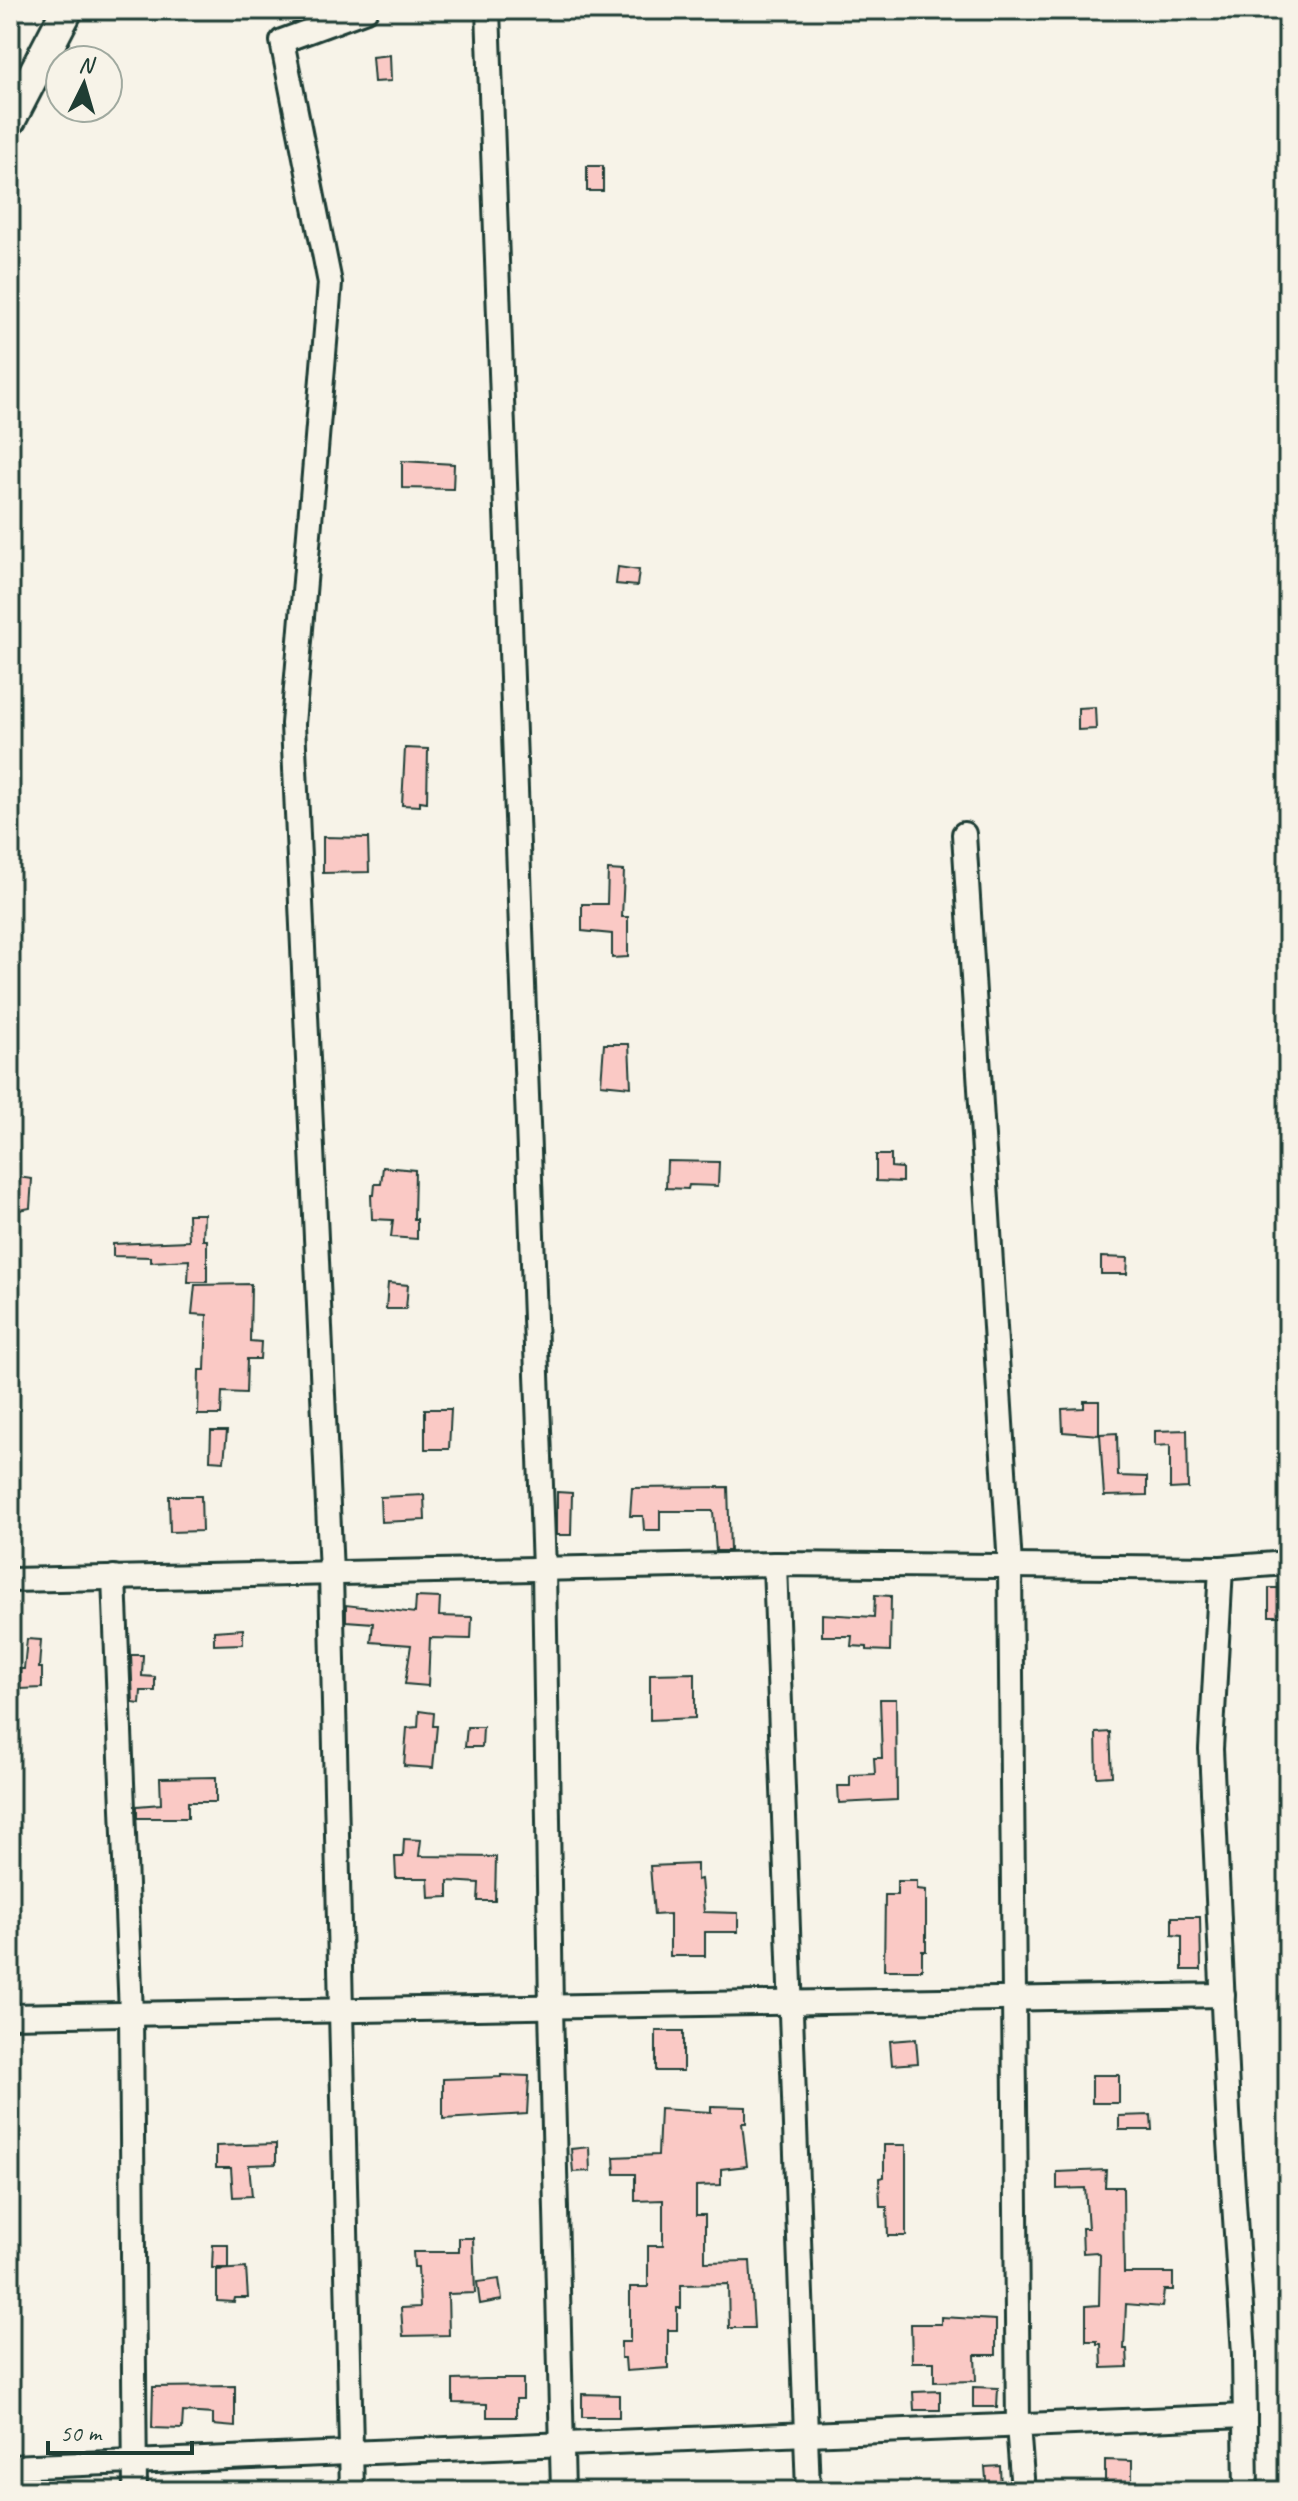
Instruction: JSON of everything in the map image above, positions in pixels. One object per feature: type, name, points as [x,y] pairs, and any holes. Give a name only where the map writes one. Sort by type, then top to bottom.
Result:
[{"type":"street","points":[[10,120],[67,10]]},
{"type":"street","points":[[352,2491],[331,1573],[293,724],[330,283],[282,41],[366,10]]},
{"type":"street","points":[[488,10],[544,1569],[563,2491]]},
{"type":"street","points":[[964,834],[1010,1566],[1018,2425],[1023,2491]]},
{"type":"street","points":[[10,1580],[775,1564],[1221,1568],[1288,1563]]},
{"type":"street","points":[[775,1564],[808,2491]]},
{"type":"street","points":[[1221,1568],[1211,1749],[1244,2354],[1246,2491]]},
{"type":"street","points":[[114,1577],[131,2014],[135,2491]]},
{"type":"street","points":[[10,2016],[1223,1995]]},
{"type":"street","points":[[10,2467],[1245,2416]]},
{"type":"building","points":[[390,55],[391,81],[374,82],[372,57]]},
{"type":"building","points":[[587,166],[603,166],[603,191],[587,191]]},
{"type":"building","points":[[402,461],[454,464],[453,489],[402,488]]},
{"type":"building","points":[[618,567],[639,570],[637,586],[616,584]]},
{"type":"building","points":[[1095,707],[1096,729],[1078,730],[1078,708]]},
{"type":"building","points":[[405,748],[428,749],[427,802],[420,801],[420,806],[402,805]]},
{"type":"building","points":[[323,837],[368,838],[369,872],[323,873]]},
{"type":"building","points":[[608,870],[624,871],[622,917],[628,917],[628,957],[612,958],[612,934],[582,931],[582,904],[607,904]]},
{"type":"building","points":[[604,1044],[629,1044],[631,1087],[601,1084]]},
{"type":"building","points":[[876,1155],[891,1155],[891,1167],[902,1168],[902,1182],[876,1181]]},
{"type":"building","points":[[667,1161],[719,1162],[718,1186],[666,1188]]},
{"type":"building","points":[[383,1167],[415,1170],[414,1219],[417,1219],[417,1239],[391,1237],[393,1220],[372,1219],[371,1195],[374,1195],[375,1184],[381,1184]]},
{"type":"building","points":[[18,1177],[32,1179],[30,1208],[15,1211]]},
{"type":"building","points":[[188,1214],[204,1214],[207,1282],[188,1282],[189,1260],[151,1262],[151,1257],[113,1256],[113,1244],[189,1241]]},
{"type":"building","points":[[1101,1257],[1128,1258],[1127,1274],[1101,1274]]},
{"type":"building","points":[[388,1283],[408,1285],[406,1309],[386,1309]]},
{"type":"building","points":[[251,1284],[250,1341],[261,1342],[260,1359],[247,1359],[246,1393],[222,1392],[221,1415],[198,1415],[199,1370],[205,1370],[207,1315],[192,1314],[195,1285]]},
{"type":"building","points":[[1084,1401],[1099,1401],[1099,1435],[1063,1432],[1062,1409],[1084,1408]]},
{"type":"building","points":[[425,1409],[451,1409],[449,1449],[425,1449]]},
{"type":"building","points":[[1187,1430],[1188,1488],[1170,1489],[1170,1445],[1155,1446],[1155,1431]]},
{"type":"building","points":[[211,1431],[227,1431],[224,1461],[210,1460]]},
{"type":"building","points":[[1117,1433],[1118,1476],[1147,1477],[1147,1495],[1104,1496],[1100,1434]]},
{"type":"building","points":[[728,1487],[730,1551],[716,1551],[713,1511],[660,1511],[660,1530],[644,1530],[643,1516],[630,1516],[632,1488]]},
{"type":"building","points":[[557,1492],[572,1493],[571,1535],[557,1535]]},
{"type":"building","points":[[424,1495],[425,1520],[381,1522],[380,1497]]},
{"type":"building","points":[[169,1496],[201,1496],[202,1531],[170,1532]]},
{"type":"building","points":[[1269,1588],[1288,1588],[1288,1616],[1269,1616]]},
{"type":"building","points":[[875,1595],[891,1596],[890,1651],[851,1646],[852,1636],[822,1636],[822,1614],[874,1617]]},
{"type":"building","points":[[416,1597],[440,1598],[439,1616],[472,1617],[471,1639],[430,1638],[428,1686],[405,1684],[411,1645],[371,1642],[373,1623],[346,1621],[346,1605],[415,1613]]},
{"type":"building","points":[[243,1629],[243,1644],[214,1645],[214,1631]]},
{"type":"building","points":[[27,1639],[41,1640],[39,1668],[42,1668],[42,1688],[20,1689],[20,1669],[24,1669]]},
{"type":"building","points":[[131,1655],[143,1655],[142,1676],[155,1677],[155,1691],[141,1691],[140,1704],[133,1703]]},
{"type":"building","points":[[695,1673],[695,1718],[650,1720],[650,1674]]},
{"type":"building","points":[[880,1699],[896,1699],[897,1800],[839,1803],[838,1786],[850,1786],[850,1775],[875,1774],[874,1758],[882,1758]]},
{"type":"building","points":[[419,1711],[434,1713],[433,1726],[437,1726],[433,1768],[404,1766],[407,1728],[418,1727]]},
{"type":"building","points":[[467,1727],[483,1727],[482,1747],[465,1747]]},
{"type":"building","points":[[1110,1732],[1112,1776],[1097,1777],[1096,1733]]},
{"type":"building","points":[[216,1777],[216,1802],[188,1802],[188,1818],[137,1818],[137,1806],[161,1804],[160,1778]]},
{"type":"building","points":[[404,1839],[421,1840],[419,1856],[496,1857],[495,1901],[478,1901],[479,1883],[448,1881],[448,1897],[429,1898],[428,1878],[396,1878],[395,1857],[403,1857]]},
{"type":"building","points":[[697,1864],[704,1912],[738,1913],[738,1932],[705,1932],[705,1956],[670,1956],[670,1914],[654,1915],[650,1866]]},
{"type":"building","points":[[897,1881],[917,1881],[917,1889],[926,1890],[926,1951],[922,1951],[922,1970],[884,1970],[885,1895],[897,1895]]},
{"type":"building","points":[[1172,1917],[1200,1917],[1201,1970],[1182,1970],[1182,1936],[1172,1935]]},
{"type":"building","points":[[656,2031],[683,2031],[683,2071],[656,2071]]},
{"type":"building","points":[[916,2039],[918,2063],[892,2065],[890,2041]]},
{"type":"building","points":[[1092,2075],[1119,2075],[1119,2103],[1092,2103]]},
{"type":"building","points":[[529,2076],[527,2114],[443,2119],[443,2079]]},
{"type":"building","points":[[711,2106],[746,2107],[746,2123],[742,2123],[747,2166],[721,2169],[721,2185],[696,2186],[696,2215],[705,2215],[705,2262],[750,2261],[754,2328],[729,2328],[728,2284],[681,2285],[677,2330],[668,2330],[668,2368],[626,2371],[625,2358],[621,2358],[621,2342],[630,2342],[630,2287],[648,2287],[648,2246],[663,2246],[663,2200],[635,2201],[635,2174],[615,2174],[614,2157],[658,2155],[660,2109],[711,2112]]},
{"type":"building","points":[[1151,2115],[1152,2130],[1119,2130],[1119,2116]]},
{"type":"building","points":[[276,2144],[276,2164],[249,2165],[252,2196],[233,2197],[231,2168],[216,2168],[216,2146]]},
{"type":"building","points":[[884,2145],[906,2145],[906,2236],[888,2236],[887,2207],[880,2207],[879,2178],[884,2177]]},
{"type":"building","points":[[589,2147],[590,2171],[573,2172],[571,2149]]},
{"type":"building","points":[[1106,2170],[1105,2187],[1123,2187],[1124,2273],[1173,2273],[1173,2290],[1164,2290],[1162,2307],[1126,2304],[1124,2349],[1127,2349],[1128,2367],[1102,2368],[1101,2344],[1086,2341],[1086,2306],[1099,2305],[1100,2255],[1097,2252],[1083,2253],[1082,2228],[1088,2228],[1085,2188],[1057,2189],[1057,2172]]},
{"type":"building","points":[[459,2238],[473,2238],[475,2293],[448,2294],[449,2335],[403,2336],[401,2308],[420,2307],[418,2267],[414,2267],[413,2252],[459,2252]]},
{"type":"building","points":[[213,2245],[228,2245],[228,2268],[212,2268]]},
{"type":"building","points":[[246,2268],[248,2298],[235,2298],[234,2302],[217,2301],[217,2270]]},
{"type":"building","points":[[499,2279],[502,2300],[480,2304],[477,2282]]},
{"type":"building","points":[[941,2317],[996,2320],[996,2355],[975,2355],[976,2381],[934,2382],[934,2362],[912,2362],[911,2324],[941,2324]]},
{"type":"building","points":[[523,2379],[523,2399],[516,2399],[516,2417],[487,2417],[487,2404],[453,2403],[453,2380]]},
{"type":"building","points":[[235,2386],[235,2427],[213,2425],[213,2414],[183,2412],[182,2429],[152,2428],[153,2387]]},
{"type":"building","points":[[973,2387],[998,2388],[997,2407],[973,2407]]},
{"type":"building","points":[[940,2391],[940,2410],[914,2410],[913,2392]]},
{"type":"building","points":[[582,2394],[619,2395],[619,2417],[582,2417]]},
{"type":"building","points":[[1105,2460],[1132,2461],[1132,2483],[1105,2482]]},
{"type":"building","points":[[1000,2466],[1001,2491],[987,2491],[985,2467]]}]
